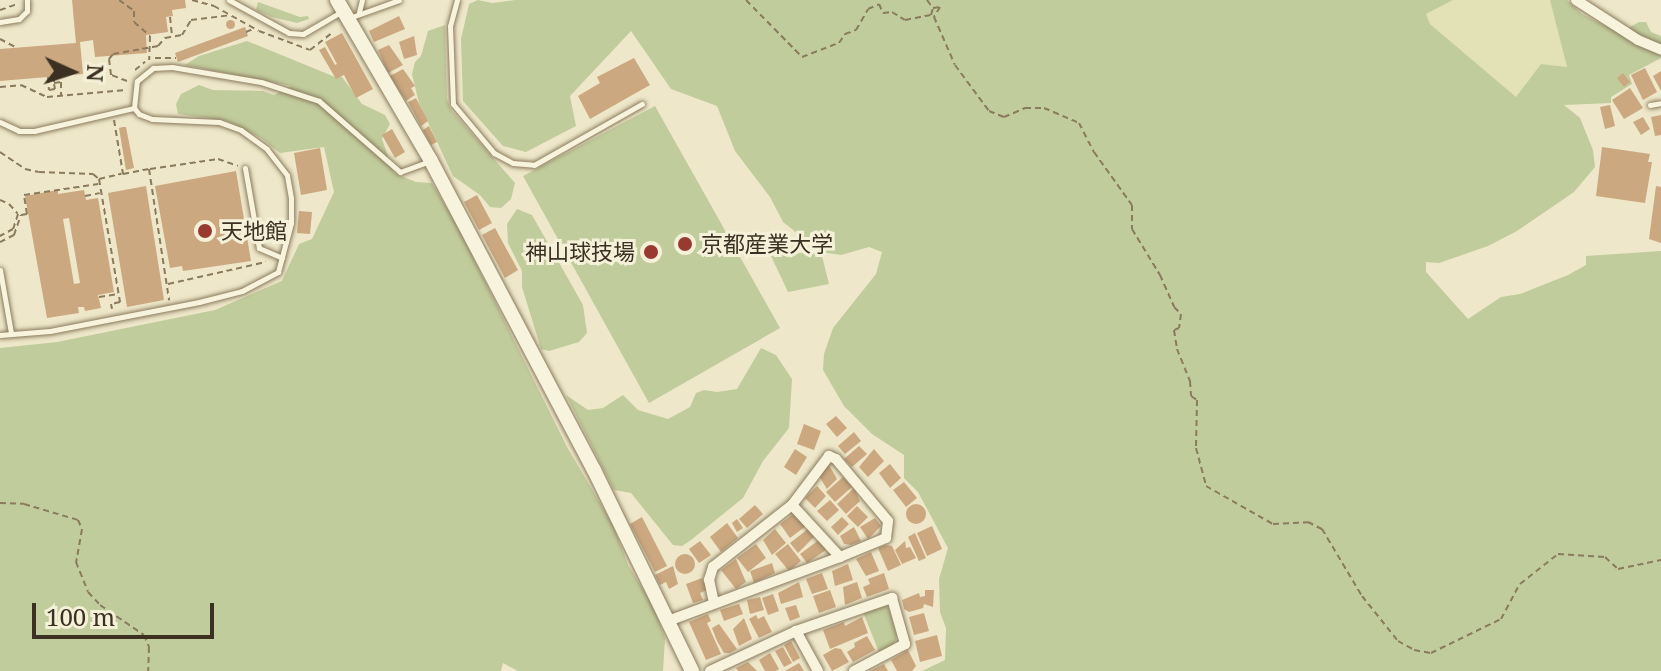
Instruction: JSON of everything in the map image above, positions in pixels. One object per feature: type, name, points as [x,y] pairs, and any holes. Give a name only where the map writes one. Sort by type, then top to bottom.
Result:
[{"type":"street","points":[[1576,0],[1638,40],[1661,50]]},
{"type":"street","points":[[347,10],[431,161],[594,470],[692,671]]},
{"type":"street","points":[[668,621],[886,538],[888,521],[836,459],[829,456],[819,465],[792,505],[713,567],[709,580],[714,603]]},
{"type":"street","points":[[792,505],[840,557]]},
{"type":"street","points":[[710,671],[796,631],[892,598],[905,644],[854,671]]},
{"type":"street","points":[[796,631],[818,671]]},
{"type":"lane","points":[[0,22],[19,19],[27,11],[27,0]]},
{"type":"lane","points":[[229,0],[289,33],[303,34],[362,0]]},
{"type":"lane","points":[[347,10],[368,14],[399,0]]},
{"type":"lane","points":[[457,0],[450,26],[453,104],[494,153],[513,163],[534,165],[642,104]]},
{"type":"lane","points":[[134,108],[137,81],[161,65],[261,82],[319,101],[400,172],[431,161]]},
{"type":"lane","points":[[1650,105],[1661,103]]},
{"type":"lane","points":[[0,122],[19,131],[34,131],[134,108],[152,119],[219,122],[241,130],[267,149],[287,175],[291,198],[291,223],[282,258],[278,272],[268,281],[242,291],[114,320],[50,331],[0,335]]},
{"type":"lane","points":[[245,168],[259,248],[282,258]]},
{"type":"lane","points":[[0,270],[11,333]]},
{"type":"path","points":[[0,10],[17,5],[19,0]]},
{"type":"path","points":[[119,0],[134,11],[134,22],[150,36],[149,60]]},
{"type":"path","points":[[746,0],[802,57],[839,43],[845,34],[856,30],[868,9],[879,4],[883,13],[892,12],[905,20],[931,15],[933,8]]},
{"type":"path","points":[[927,0],[933,8]]},
{"type":"path","points":[[933,8],[940,7],[934,17],[955,65],[989,111],[1004,117],[1025,108],[1044,108],[1079,123],[1094,152],[1132,205],[1132,229],[1160,275],[1174,307],[1181,314],[1179,328],[1174,330],[1177,349],[1190,381],[1191,396],[1197,400],[1196,448],[1206,486],[1273,524],[1308,522],[1322,529],[1362,596],[1398,641],[1431,653],[1501,619],[1520,584],[1558,554],[1605,557],[1618,569],[1661,560]]},
{"type":"path","points":[[129,82],[111,75],[109,59],[113,54],[158,46],[165,38],[182,35],[191,20],[229,15]]},
{"type":"path","points":[[170,17],[172,37]]},
{"type":"path","points":[[246,32],[254,29]]},
{"type":"path","points":[[0,39],[15,47]]},
{"type":"path","points":[[48,77],[49,90],[55,89],[54,76]]},
{"type":"path","points":[[54,83],[61,82],[61,96]]},
{"type":"path","points":[[0,87],[21,85],[43,97],[127,90]]},
{"type":"path","points":[[115,129],[123,174]]},
{"type":"path","points":[[0,152],[25,169],[93,174],[99,181],[120,302],[111,304],[114,320]]},
{"type":"path","points":[[0,242],[14,235],[21,215],[27,214],[24,195],[99,181],[131,170],[218,159],[245,168]]},
{"type":"path","points":[[149,169],[169,300]]},
{"type":"path","points":[[85,196],[101,193]]},
{"type":"path","points":[[0,200],[7,202],[18,214]]},
{"type":"path","points":[[18,214],[28,213]]},
{"type":"path","points":[[0,236],[13,229],[18,214]]},
{"type":"path","points":[[167,284],[265,265],[271,254]]},
{"type":"path","points":[[99,297],[118,294]]},
{"type":"path","points":[[0,503],[24,504],[78,520],[82,529],[76,562],[88,592],[100,605],[144,635],[149,647],[148,671]]},
{"type":"shaded area","points":[[1453,0],[1550,0],[1567,67],[1541,64],[1516,97],[1430,24],[1426,14]]},
{"type":"green space","points":[[478,0],[492,3],[515,0],[1453,0],[1426,14],[1430,24],[1516,97],[1541,64],[1567,67],[1550,0],[1567,0],[1582,14],[1661,54],[1661,58],[1629,75],[1632,84],[1611,97],[1611,103],[1564,105],[1580,118],[1593,150],[1595,167],[1574,192],[1517,231],[1488,246],[1439,263],[1426,262],[1426,272],[1468,319],[1501,297],[1520,294],[1568,275],[1586,265],[1586,256],[1661,251],[1661,671],[922,671],[945,660],[946,628],[940,612],[939,579],[948,548],[918,492],[904,478],[904,455],[872,434],[844,406],[823,370],[824,354],[833,328],[876,274],[882,252],[869,247],[841,255],[821,252],[829,284],[788,292],[771,256],[820,251],[783,222],[770,197],[735,151],[717,106],[671,89],[631,31],[570,96],[576,126],[526,152],[503,146],[463,101],[461,39],[469,4]]},
{"type":"green space","points":[[258,2],[300,17],[308,16],[309,19],[297,23],[272,17],[256,10]]},
{"type":"green space","points":[[1646,22],[1651,32],[1661,36],[1661,47],[1631,32],[1630,27]]},
{"type":"green space","points":[[445,25],[447,99],[451,110],[515,183],[511,199],[501,208],[490,207],[480,195],[453,176],[419,103],[412,74],[415,62],[421,56],[428,31]]},
{"type":"green space","points":[[247,41],[335,77],[342,77],[362,104],[385,115],[390,124],[382,139],[394,173],[416,182],[432,183],[458,227],[567,447],[613,525],[628,565],[653,605],[665,638],[663,671],[518,671],[503,663],[501,671],[0,671],[0,348],[57,342],[215,310],[282,281],[299,244],[312,239],[334,192],[324,147],[280,153],[261,138],[227,121],[178,114],[176,104],[181,94],[199,85],[213,90],[263,91],[274,95],[291,86],[185,65],[199,56]]},
{"type":"green space","name":"神山球技場","points":[[655,106],[780,328],[649,403],[523,176]]},
{"type":"green space","points":[[517,209],[532,215],[583,305],[587,333],[579,342],[549,351],[541,349],[522,287],[522,271],[508,243],[507,224]]},
{"type":"green space","points":[[761,348],[776,355],[792,379],[789,428],[763,461],[743,498],[691,540],[682,546],[673,545],[631,493],[614,490],[566,395],[588,410],[603,408],[623,395],[638,410],[668,419],[690,407],[696,393],[737,389]]},
{"type":"green space","points":[[884,605],[889,609],[897,636],[893,646],[879,652],[863,612]]},
{"type":"building","points":[[72,0],[185,0],[186,8],[172,10],[173,16],[166,17],[168,32],[146,35],[147,53],[95,57],[93,40],[80,42],[83,74],[0,81],[0,49],[76,43]]},
{"type":"building","points":[[399,16],[405,29],[374,42],[369,31]]},
{"type":"building","points":[[230,20],[234,24],[230,28],[226,24]]},
{"type":"building","points":[[245,27],[248,36],[178,62],[175,53]]},
{"type":"building","points":[[342,33],[373,89],[356,98],[344,75],[336,79],[319,50],[325,47],[337,64],[325,42]]},
{"type":"building","points":[[414,36],[417,55],[404,59],[399,42]]},
{"type":"building","points":[[389,45],[403,65],[388,73],[378,50]]},
{"type":"building","points":[[634,58],[650,85],[590,119],[578,96],[600,83],[597,77]]},
{"type":"building","points":[[1645,68],[1657,92],[1643,100],[1631,75]]},
{"type":"building","points":[[403,69],[415,86],[411,88],[415,95],[406,101],[390,76]]},
{"type":"building","points":[[1661,71],[1661,91],[1653,76]]},
{"type":"building","points":[[1623,73],[1630,82],[1624,87],[1617,78]]},
{"type":"building","points":[[1630,88],[1643,108],[1624,119],[1612,100]]},
{"type":"building","points":[[416,98],[428,121],[421,126],[408,102]]},
{"type":"building","points":[[1610,105],[1615,126],[1605,129],[1600,107]]},
{"type":"building","points":[[1661,115],[1661,135],[1655,136],[1651,117]]},
{"type":"building","points":[[1643,117],[1650,129],[1641,135],[1633,122]]},
{"type":"building","points":[[429,126],[437,142],[431,145],[423,130]]},
{"type":"building","points":[[126,127],[134,168],[126,170],[119,128]]},
{"type":"building","points":[[392,129],[405,152],[395,158],[382,135]]},
{"type":"building","points":[[1602,147],[1650,154],[1648,162],[1652,162],[1645,203],[1596,196]]},
{"type":"building","points":[[320,148],[327,190],[301,195],[294,153]]},
{"type":"building","name":"天地館","points":[[236,171],[251,261],[183,271],[182,266],[170,268],[155,186]]},
{"type":"building","points":[[146,186],[164,300],[127,307],[108,193]]},
{"type":"building","points":[[1656,186],[1661,187],[1661,243],[1649,239]]},
{"type":"building","points":[[58,190],[58,194],[84,190],[86,200],[98,198],[114,292],[98,295],[101,308],[85,311],[84,307],[78,307],[79,313],[47,318],[25,196]],"holes":[[[69,218],[80,283],[74,284],[63,219]]]},
{"type":"building","points":[[477,195],[492,223],[479,230],[464,202]]},
{"type":"building","points":[[299,211],[312,212],[310,234],[297,233]]},
{"type":"building","points":[[495,228],[518,270],[505,278],[482,235]]},
{"type":"building","points":[[836,416],[847,428],[837,437],[826,424]]},
{"type":"building","points":[[804,424],[821,431],[814,450],[797,444]]},
{"type":"building","points":[[854,432],[861,441],[845,454],[838,446]]},
{"type":"building","points":[[859,446],[867,454],[852,467],[844,459]]},
{"type":"building","points":[[795,449],[807,457],[796,475],[784,467]]},
{"type":"building","points":[[874,449],[884,461],[868,477],[859,467]]},
{"type":"building","points":[[890,464],[901,478],[890,488],[879,473]]},
{"type":"building","points":[[829,465],[837,479],[827,489],[819,476]]},
{"type":"building","points":[[843,477],[852,487],[835,502],[826,492]]},
{"type":"building","points":[[904,482],[917,498],[906,507],[893,490]]},
{"type":"building","points":[[817,486],[826,496],[815,508],[805,498]]},
{"type":"building","points":[[854,488],[860,501],[846,514],[837,504]]},
{"type":"building","points":[[830,500],[839,510],[827,521],[817,511]]},
{"type":"building","points":[[916,504],[923,507],[926,514],[923,521],[916,524],[909,521],[906,514],[909,507]]},
{"type":"building","points":[[755,505],[763,514],[747,528],[739,519]]},
{"type":"building","points":[[857,506],[868,517],[858,527],[847,516]]},
{"type":"building","points":[[796,512],[806,526],[790,538],[780,524]]},
{"type":"building","points":[[642,517],[667,566],[655,572],[630,524]]},
{"type":"building","points":[[842,517],[849,524],[838,535],[831,527]]},
{"type":"building","points":[[875,518],[881,526],[868,539],[860,527]]},
{"type":"building","points":[[737,519],[743,528],[737,532],[732,523]]},
{"type":"building","points":[[727,523],[738,538],[721,552],[710,537]]},
{"type":"building","points":[[932,526],[942,549],[927,556],[917,533]]},
{"type":"building","points":[[854,527],[861,541],[844,544],[840,536]]},
{"type":"building","points":[[775,529],[786,543],[772,555],[763,540]]},
{"type":"building","points":[[808,529],[814,537],[798,553],[790,543]]},
{"type":"building","points":[[915,533],[926,558],[919,561],[908,537]]},
{"type":"building","points":[[819,540],[826,550],[807,563],[800,554]]},
{"type":"building","points":[[700,541],[711,555],[699,563],[689,549]]},
{"type":"building","points":[[905,541],[906,548],[910,547],[916,558],[902,564],[895,550]]},
{"type":"building","points":[[756,544],[766,558],[748,572],[737,558]]},
{"type":"building","points":[[788,544],[801,561],[789,571],[775,554]]},
{"type":"building","points":[[892,546],[901,565],[888,571],[878,548]]},
{"type":"building","points":[[871,552],[879,571],[866,576],[856,559]]},
{"type":"building","points":[[685,554],[692,557],[695,564],[692,571],[685,574],[678,571],[675,564],[678,557]]},
{"type":"building","points":[[736,559],[746,582],[736,589],[721,570]]},
{"type":"building","points":[[772,563],[775,573],[754,583],[750,571]]},
{"type":"building","points":[[848,564],[853,580],[835,586],[832,571]]},
{"type":"building","points":[[673,566],[678,584],[669,589],[666,582],[660,585],[655,575]]},
{"type":"building","points":[[822,573],[828,589],[812,594],[806,579]]},
{"type":"building","points":[[884,573],[889,589],[867,597],[863,587],[870,584],[868,579]]},
{"type":"building","points":[[702,578],[707,590],[700,593],[703,600],[693,603],[686,584]]},
{"type":"building","points":[[799,582],[803,597],[781,604],[778,593]]},
{"type":"building","points":[[857,582],[862,598],[845,605],[843,587]]},
{"type":"building","points":[[830,590],[836,607],[819,613],[813,596]]},
{"type":"building","points":[[925,590],[934,590],[933,607],[924,604],[923,608],[909,612],[904,609],[902,600],[919,593],[920,597],[925,596]]},
{"type":"building","points":[[773,594],[779,611],[768,615],[762,598]]},
{"type":"building","points":[[760,597],[764,610],[750,614],[747,600]]},
{"type":"building","points":[[739,604],[743,614],[724,621],[720,610]]},
{"type":"building","points":[[796,605],[800,617],[790,621],[785,608]]},
{"type":"building","points":[[924,613],[929,631],[914,635],[909,617]]},
{"type":"building","points":[[708,614],[711,621],[707,623],[721,654],[706,660],[689,622]]},
{"type":"building","points":[[756,615],[758,619],[764,616],[772,632],[759,638],[749,619]]},
{"type":"building","points":[[862,617],[868,633],[830,649],[823,630],[844,622],[845,626]]},
{"type":"building","points":[[744,618],[752,639],[739,646],[733,629]]},
{"type":"building","points":[[719,624],[737,649],[730,653],[724,653],[712,628]]},
{"type":"building","points":[[937,635],[942,656],[920,662],[915,641]]},
{"type":"building","points":[[867,636],[875,650],[853,662],[847,652],[855,647],[854,643]]},
{"type":"building","points":[[791,641],[800,658],[793,662],[784,645]]},
{"type":"building","points":[[783,647],[792,663],[784,667],[775,651]]},
{"type":"building","points":[[835,648],[841,649],[849,662],[832,671],[823,655]]},
{"type":"building","points":[[908,650],[916,666],[912,671],[897,671],[891,660]]},
{"type":"building","points":[[770,653],[779,669],[776,671],[765,671],[759,660]]},
{"type":"building","points":[[748,662],[757,671],[738,671],[736,668]]},
{"type":"building","points":[[799,663],[804,671],[785,671]]},
{"type":"building","points":[[884,664],[888,671],[870,671]]},
{"type":"place","name":"天地館","points":[[205,231]]},
{"type":"place","name":"京都産業大学","points":[[685,244]]},
{"type":"place","name":"神山球技場","points":[[651,252]]}]
